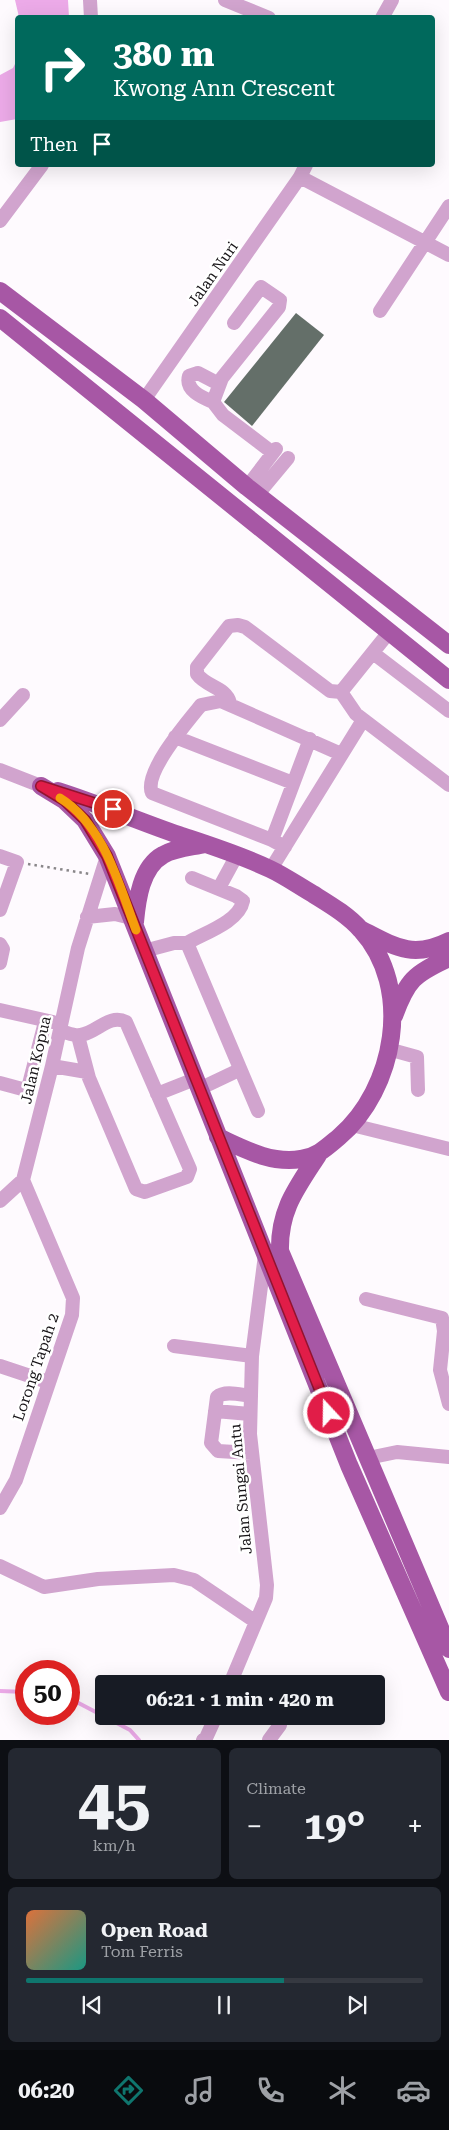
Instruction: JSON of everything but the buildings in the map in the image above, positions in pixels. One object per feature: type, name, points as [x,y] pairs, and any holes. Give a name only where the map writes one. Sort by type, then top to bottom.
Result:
[{"type":"main road","points":[[0,291],[144,400],[252,490],[449,645]]},
{"type":"main road","points":[[0,318],[449,680]]},
{"type":"main road","points":[[41,786],[96,803],[237,855],[271,870],[335,908],[362,930],[407,950],[425,951],[449,940]]},
{"type":"main road","points":[[41,786],[64,800],[85,820],[107,856],[349,1465],[449,1692]]},
{"type":"main road","points":[[133,922],[137,896],[144,880],[161,856],[172,851],[207,844]]},
{"type":"main road","points":[[362,930],[381,964],[387,981],[394,1017]]},
{"type":"main road","points":[[449,958],[428,968],[409,983],[403,991],[394,1017],[388,1050],[372,1098],[352,1125],[318,1155],[283,1215],[280,1230],[280,1252],[449,1649]]},
{"type":"main road","points":[[218,1138],[269,1158],[301,1159],[318,1155]]},
{"type":"street","points":[[90,0],[91,15]]},
{"type":"street","points":[[384,15],[392,0]]},
{"type":"street","points":[[228,1],[263,15]]},
{"type":"street","points":[[0,221],[40,167]]},
{"type":"street","points":[[303,171],[449,255]]},
{"type":"street","name":"Jalan Nuri","points":[[144,400],[303,171]]},
{"type":"street","points":[[380,311],[449,206]]},
{"type":"street","points":[[213,402],[219,384],[279,307],[280,300],[260,287],[234,323]]},
{"type":"street","points":[[219,384],[198,372],[189,376],[187,381],[190,388],[196,394],[213,402],[223,415],[275,451],[252,490]]},
{"type":"street","points":[[252,490],[288,458]]},
{"type":"street","points":[[230,704],[223,691],[203,683],[197,674],[197,667],[229,626],[238,625],[245,627],[330,691],[341,692]]},
{"type":"street","points":[[341,692],[390,631]]},
{"type":"street","points":[[373,653],[449,711]]},
{"type":"street","points":[[341,692],[356,714],[449,786]]},
{"type":"street","points":[[0,720],[23,695]]},
{"type":"street","points":[[284,847],[272,840],[152,792],[150,784],[166,749],[200,705],[212,701],[230,704],[342,754]]},
{"type":"street","points":[[271,870],[363,720]]},
{"type":"street","points":[[175,737],[293,783]]},
{"type":"street","points":[[272,840],[310,739]]},
{"type":"street","points":[[0,770],[41,786]]},
{"type":"street","points":[[219,888],[237,855]]},
{"type":"street","points":[[0,856],[17,862],[0,910]]},
{"type":"street","name":"Jalan Kopua","points":[[23,1180],[88,917],[107,856]]},
{"type":"street","points":[[144,951],[174,942],[187,943],[235,916],[242,909],[242,899],[192,878]]},
{"type":"street","points":[[88,917],[115,914],[133,922]]},
{"type":"street","points":[[187,943],[258,1112]]},
{"type":"street","points":[[0,944],[3,949],[0,964]]},
{"type":"street","points":[[0,1010],[60,1026],[78,1036],[87,1072],[136,1188],[145,1192],[187,1177],[190,1169],[126,1022],[120,1019],[111,1020],[78,1036]]},
{"type":"street","points":[[0,1083],[27,1089],[45,1022]]},
{"type":"street","points":[[388,1050],[417,1057],[418,1090]]},
{"type":"street","points":[[52,1066],[87,1072]]},
{"type":"street","points":[[157,1094],[197,1084],[239,1070]]},
{"type":"street","points":[[352,1125],[449,1150]]},
{"type":"street","points":[[0,1201],[23,1180]]},
{"type":"street","name":"Lorong Tapah 2","points":[[0,1508],[16,1480],[72,1315],[73,1298],[23,1180]]},
{"type":"street","name":"Jalan Sungai Antu","points":[[234,1675],[266,1598],[267,1585],[251,1453],[250,1414],[252,1356],[264,1255]]},
{"type":"street","points":[[366,1299],[442,1318],[444,1331],[440,1370],[449,1404]]},
{"type":"street","points":[[174,1346],[252,1356]]},
{"type":"street","points":[[0,1366],[48,1382]]},
{"type":"street","points":[[251,1396],[221,1394],[217,1398],[211,1443],[218,1451],[251,1453]]},
{"type":"street","points":[[215,1412],[250,1414]]},
{"type":"street","points":[[368,1458],[397,1452],[449,1457]]},
{"type":"street","points":[[0,1566],[44,1587],[98,1579],[174,1575],[194,1580],[256,1622]]},
{"type":"street","points":[[206,1739],[212,1725]]},
{"type":"street","points":[[269,1740],[279,1725]]},
{"type":"path","points":[[17,862],[80,871],[101,877]]},
{"type":"shaded area","points":[[15,0],[68,0],[69,15],[19,15]]},
{"type":"shaded area","points":[[15,64],[15,119],[0,122],[0,75],[13,68]]},
{"type":"waterway","points":[[0,1691],[15,1692]]},
{"type":"waterway","points":[[80,1704],[130,1730],[139,1740]]},
{"type":"slow traffic","points":[[60,798],[76,810],[85,820],[107,856],[136,930]]},
{"type":"route","points":[[113,809],[41,786],[76,810],[85,820],[107,856],[264,1255],[329,1413]]}]
